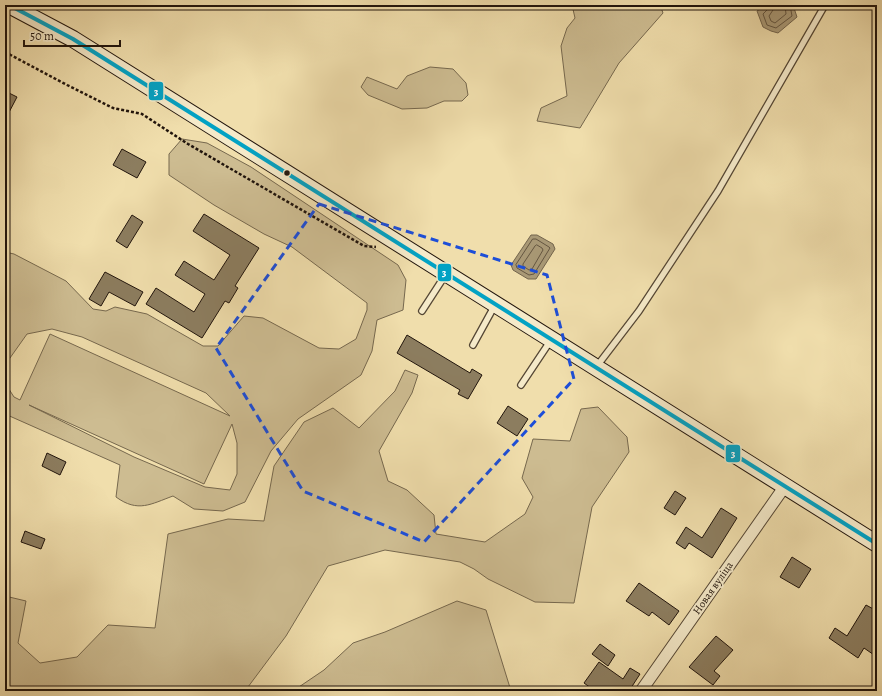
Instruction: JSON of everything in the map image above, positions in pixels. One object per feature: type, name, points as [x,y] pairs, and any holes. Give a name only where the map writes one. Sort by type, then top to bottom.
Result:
[{"type":"main road","points":[[9,5],[72,39],[877,544]]},
{"type":"street","name":"Новая вуліца","points":[[641,691],[784,486]]},
{"type":"lane","points":[[596,368],[639,311],[718,191],[825,5]]},
{"type":"lane","points":[[422,311],[446,274]]},
{"type":"lane","points":[[473,345],[495,305]]},
{"type":"lane","points":[[521,385],[552,340]]},
{"type":"path","points":[[5,52],[114,108],[142,114],[188,144],[364,246],[382,247]]},
{"type":"highlighted area","points":[[319,204],[547,275],[574,379],[424,542],[303,491],[216,348]]},
{"type":"shaded area","points":[[572,5],[660,5],[663,13],[619,63],[580,128],[537,121],[541,108],[567,96],[561,46],[567,28],[575,18]]},
{"type":"shaded area","points":[[430,67],[453,69],[466,83],[468,95],[462,101],[444,101],[427,108],[402,109],[368,95],[361,87],[367,77],[397,89],[407,76]]},
{"type":"shaded area","points":[[182,139],[207,143],[251,167],[398,265],[406,280],[403,310],[377,320],[372,351],[361,375],[298,419],[271,451],[245,502],[223,511],[194,509],[173,496],[144,506],[131,505],[124,502],[116,497],[120,465],[5,414],[5,383],[14,397],[20,400],[50,334],[230,416],[206,393],[82,337],[52,329],[27,334],[5,365],[5,252],[14,254],[66,281],[93,309],[106,311],[115,307],[147,314],[203,346],[218,346],[244,316],[263,318],[319,348],[339,349],[356,339],[367,310],[367,303],[292,247],[264,234],[214,205],[169,175],[169,154]],"holes":[[[29,405],[204,484],[232,424],[237,443],[237,474],[230,490],[205,487],[134,457]]]},
{"type":"shaded area","points":[[405,370],[418,375],[412,393],[379,451],[388,481],[407,490],[434,515],[436,534],[485,542],[525,514],[533,497],[522,478],[533,439],[570,441],[581,409],[598,407],[627,437],[629,452],[592,507],[574,603],[535,602],[488,579],[474,569],[460,562],[385,550],[328,566],[286,636],[245,691],[5,691],[5,596],[26,601],[18,643],[40,663],[77,657],[108,625],[155,628],[168,534],[228,519],[264,521],[274,466],[304,422],[333,408],[359,428],[395,391]]},
{"type":"shaded area","points":[[457,601],[486,610],[511,691],[293,691],[324,670],[353,643],[385,632]]},
{"type":"water","points":[[767,5],[793,5],[797,17],[778,33],[771,31],[763,27],[757,11]]},
{"type":"water","points":[[531,235],[537,235],[553,244],[555,249],[536,279],[528,279],[513,270],[511,265]]},
{"type":"building","points":[[5,91],[17,97],[5,120]]},
{"type":"building","points":[[122,149],[146,162],[137,178],[113,165]]},
{"type":"building","points":[[204,214],[259,248],[235,286],[238,288],[229,303],[225,301],[202,338],[146,304],[156,288],[194,312],[205,294],[175,275],[184,261],[214,280],[230,255],[193,231]]},
{"type":"building","points":[[132,215],[143,222],[127,248],[116,241]]},
{"type":"building","points":[[105,272],[143,292],[135,306],[109,292],[101,306],[89,299]]},
{"type":"building","points":[[407,335],[470,373],[472,369],[482,375],[468,399],[458,394],[460,390],[397,353]]},
{"type":"building","points":[[508,406],[528,419],[517,436],[497,423]]},
{"type":"building","points":[[47,453],[66,462],[60,475],[42,466]]},
{"type":"building","points":[[675,491],[686,498],[675,515],[664,508]]},
{"type":"building","points":[[721,508],[737,518],[712,558],[689,543],[685,549],[676,543],[686,527],[702,538]]},
{"type":"building","points":[[25,531],[45,539],[41,549],[21,542]]},
{"type":"building","points":[[792,557],[811,569],[799,588],[780,577]]},
{"type":"building","points":[[639,583],[679,611],[669,625],[652,612],[649,616],[626,601]]},
{"type":"building","points":[[866,605],[877,611],[877,657],[864,648],[858,658],[829,638],[835,628],[847,636]]},
{"type":"building","points":[[716,636],[733,650],[714,671],[720,676],[713,685],[689,667]]},
{"type":"building","points":[[600,644],[615,655],[608,666],[592,654]]},
{"type":"building","points":[[599,662],[623,679],[630,668],[640,674],[629,691],[595,691],[584,683]]},
{"type":"transit line","name":"3","points":[[9,5],[73,39],[877,544]]}]
